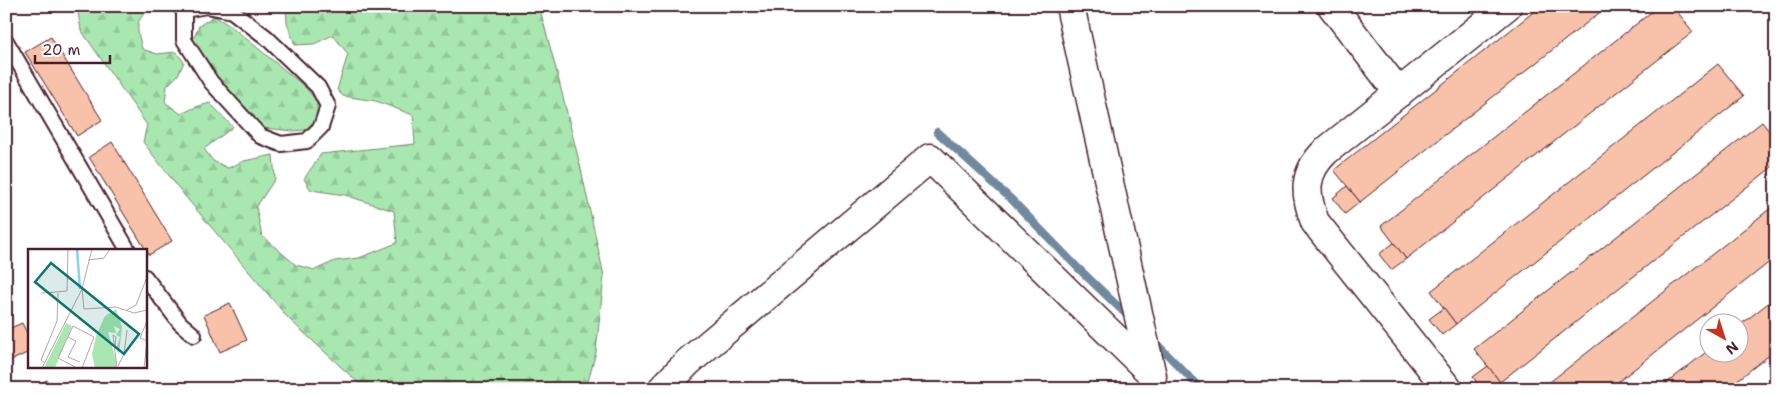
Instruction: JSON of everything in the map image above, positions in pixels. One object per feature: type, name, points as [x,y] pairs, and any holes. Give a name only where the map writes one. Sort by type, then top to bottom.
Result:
[{"type":"street","points":[[1070,6],[1152,372]]},
{"type":"street","points":[[1332,6],[1399,92]]},
{"type":"street","points":[[1448,389],[1315,222],[1308,204],[1307,186],[1310,172],[1316,160],[1507,6]]},
{"type":"street","points":[[662,389],[688,362],[930,158],[1152,372]]},
{"type":"lane","points":[[207,6],[232,11],[266,37],[318,87],[328,106],[321,127],[307,141],[281,144],[260,136],[211,82],[184,40],[182,8],[207,6]]},
{"type":"lane","points":[[6,41],[127,249]]},
{"type":"lane","points":[[146,278],[180,323],[194,335]]},
{"type":"green space","points":[[77,6],[150,6],[151,9],[141,18],[138,26],[142,49],[157,54],[176,52],[184,62],[178,75],[167,86],[165,102],[181,114],[210,103],[233,127],[204,149],[213,161],[228,168],[244,161],[273,155],[275,179],[256,207],[262,236],[296,265],[315,270],[335,261],[359,258],[397,243],[394,211],[345,195],[311,190],[304,179],[321,154],[415,144],[413,115],[376,101],[343,96],[337,90],[348,54],[333,35],[314,44],[295,45],[287,23],[286,6],[539,6],[581,169],[604,276],[596,352],[586,389],[365,389],[289,319],[184,195],[143,142],[147,125],[81,30]]},
{"type":"green space","points":[[214,16],[232,27],[304,86],[317,101],[317,118],[305,130],[293,131],[264,128],[240,108],[203,62],[192,42],[199,26]]},
{"type":"building","points":[[1541,6],[1608,6],[1360,202],[1334,170]]},
{"type":"building","points":[[1659,6],[1673,6],[1693,32],[1406,259],[1381,226]]},
{"type":"building","points":[[51,37],[102,120],[77,136],[25,52]]},
{"type":"building","points":[[1718,64],[1744,96],[1456,324],[1431,291]]},
{"type":"building","points":[[1762,122],[1776,140],[1776,164],[1500,382],[1474,349]]},
{"type":"building","points":[[112,142],[172,241],[149,255],[89,157]]},
{"type":"building","points":[[1347,186],[1360,202],[1345,214],[1333,198]]},
{"type":"building","points":[[1776,204],[1776,257],[1706,312],[1700,312],[1700,317],[1609,389],[1541,389]]},
{"type":"building","points":[[1394,243],[1406,259],[1391,270],[1379,254]]},
{"type":"building","points":[[1776,297],[1776,350],[1726,389],[1659,389],[1700,357],[1700,362],[1750,362],[1750,317]]},
{"type":"building","points":[[230,303],[247,340],[220,352],[204,315]]},
{"type":"building","points":[[1444,308],[1456,324],[1442,335],[1429,319]]},
{"type":"building","points":[[22,323],[28,335],[28,352],[6,363],[6,330]]},
{"type":"building","points":[[1488,366],[1500,382],[1491,389],[1482,389],[1473,377]]},
{"type":"building","points":[[47,380],[51,389],[27,389]]},
{"type":"waterway","points":[[937,132],[1012,200],[1130,318]]},
{"type":"waterway","points":[[1153,340],[1201,389]]}]
